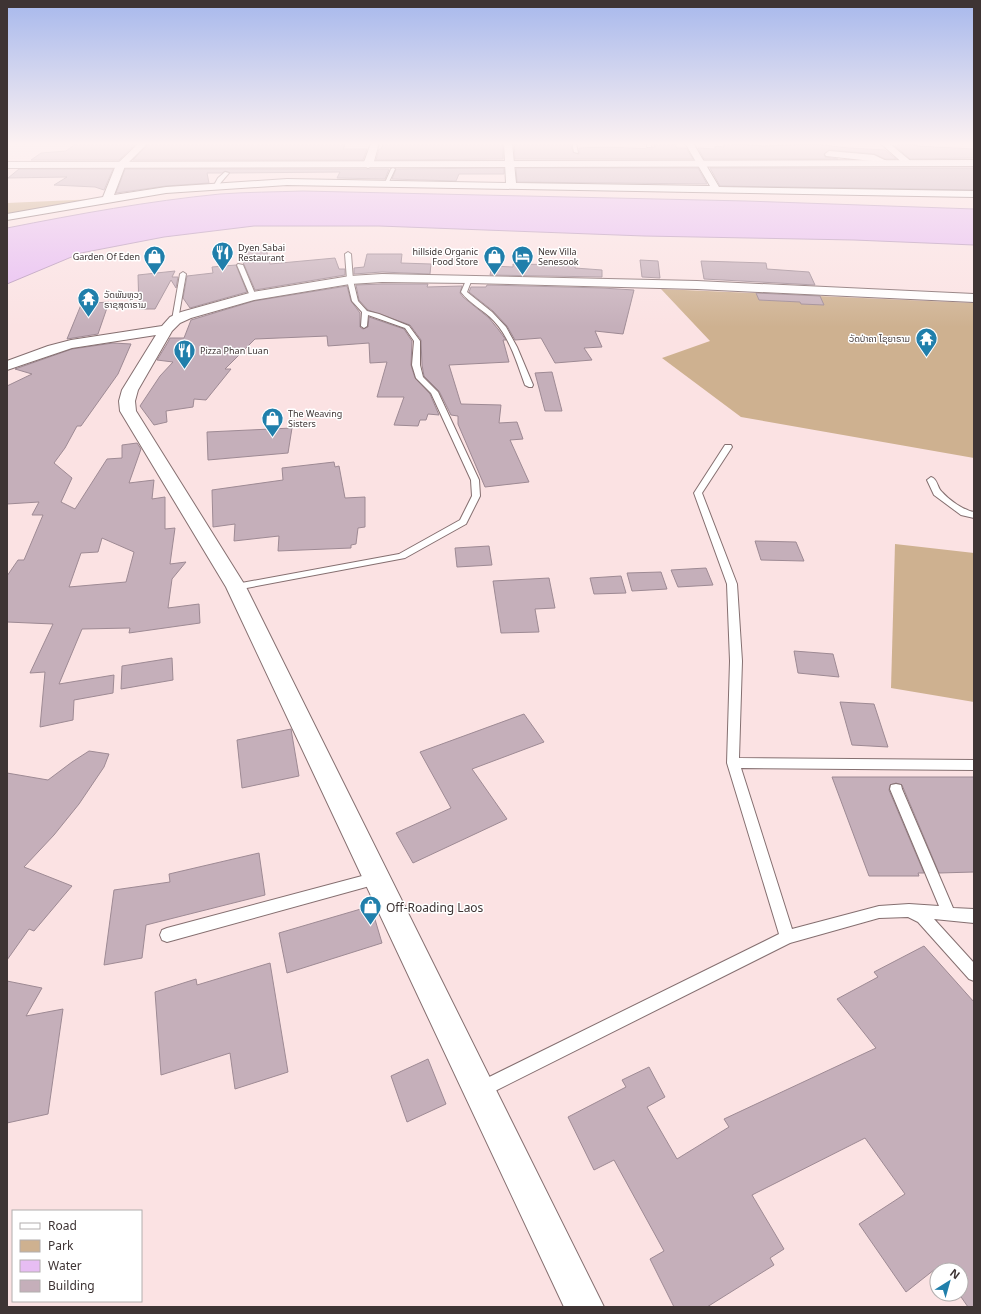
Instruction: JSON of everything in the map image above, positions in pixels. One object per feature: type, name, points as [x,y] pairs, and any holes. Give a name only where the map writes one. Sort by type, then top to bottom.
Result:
[{"type":"street","points":[[7,217],[77,204]]},
{"type":"street","points":[[7,366],[46,351],[71,344],[171,325],[196,311],[253,296],[350,280],[382,278],[469,279],[689,285],[974,298]]},
{"type":"street","points":[[171,325],[130,390],[127,401],[128,411],[236,587],[584,1307]]},
{"type":"lane","points":[[236,587],[402,556],[463,522],[476,496],[475,480],[434,392],[420,378],[416,365],[417,341],[407,328],[377,315],[365,312],[355,301],[350,280],[348,254]]},
{"type":"lane","points":[[240,265],[253,296]]},
{"type":"lane","points":[[171,325],[182,274]]},
{"type":"lane","points":[[469,279],[464,292],[469,300],[490,313],[508,334],[529,386]]},
{"type":"lane","points":[[364,326],[365,312]]},
{"type":"lane","points":[[728,447],[698,493],[732,584],[736,661],[733,763],[787,938]]},
{"type":"lane","points":[[931,480],[937,493],[964,513],[974,515]]},
{"type":"lane","points":[[733,763],[974,765]]},
{"type":"lane","points":[[896,789],[949,914]]},
{"type":"lane","points":[[167,935],[377,878]]},
{"type":"lane","points":[[909,910],[923,916],[974,974]]},
{"type":"lane","points":[[480,1091],[787,938],[879,912],[909,910],[974,916]]},
{"type":"green space","points":[[7,204],[67,204],[7,215]]},
{"type":"green space","points":[[661,289],[974,303],[974,458],[741,417],[662,358],[710,341]]},
{"type":"green space","points":[[895,544],[974,553],[974,702],[891,688]]},
{"type":"water","points":[[138,204],[841,204],[974,209],[974,245],[854,240],[644,236],[379,226],[254,226],[164,237],[81,253],[7,284],[7,228]]},
{"type":"building","points":[[266,249],[270,264],[335,258],[339,269],[345,269],[345,275],[255,290],[242,260],[246,259],[244,251]]},
{"type":"building","points":[[367,254],[402,254],[401,263],[431,264],[430,274],[382,272],[354,274],[354,268],[364,267]]},
{"type":"building","points":[[640,260],[658,261],[660,278],[642,277]]},
{"type":"building","points":[[701,261],[766,263],[767,269],[809,272],[815,285],[704,279]]},
{"type":"building","points":[[513,264],[575,265],[575,268],[602,270],[602,277],[490,275],[492,266],[513,267]]},
{"type":"building","points":[[236,265],[247,292],[190,308],[183,298],[187,276],[213,273],[212,267]]},
{"type":"building","points":[[175,271],[172,277],[178,277],[176,288],[171,280],[155,309],[139,309],[138,275]]},
{"type":"building","points":[[428,284],[427,287],[462,286],[460,293],[463,297],[489,318],[498,329],[506,340],[503,340],[509,362],[449,365],[461,404],[501,405],[499,423],[517,422],[523,439],[510,440],[529,482],[485,487],[458,424],[458,416],[451,415],[439,391],[424,376],[421,340],[410,325],[368,310],[359,300],[356,285]]},
{"type":"building","points":[[487,285],[634,290],[623,334],[595,331],[602,347],[584,348],[592,360],[555,363],[541,338],[515,340],[507,326],[493,311],[469,292],[471,287],[486,287]]},
{"type":"building","points":[[347,286],[351,301],[360,313],[360,327],[363,329],[368,327],[369,317],[404,329],[412,341],[411,365],[415,378],[430,394],[439,415],[428,414],[426,420],[420,420],[418,426],[394,425],[404,397],[377,397],[387,362],[370,363],[369,343],[328,346],[327,336],[255,339],[225,369],[231,369],[206,400],[194,399],[193,407],[166,411],[167,422],[154,425],[140,406],[160,376],[173,362],[157,360],[170,338],[184,338],[191,320],[254,301]]},
{"type":"building","points":[[756,293],[820,296],[824,305],[759,300]]},
{"type":"building","points":[[83,300],[94,303],[109,302],[98,334],[67,339]]},
{"type":"building","points":[[113,343],[131,344],[118,374],[81,426],[77,426],[65,448],[54,463],[72,478],[61,502],[75,509],[107,459],[122,458],[122,445],[137,443],[141,449],[129,483],[154,480],[152,499],[165,497],[165,529],[175,528],[170,564],[186,562],[172,579],[168,608],[199,604],[200,623],[129,633],[130,628],[82,629],[59,684],[114,675],[113,693],[74,700],[73,720],[40,727],[45,672],[30,673],[53,624],[7,622],[7,576],[18,560],[24,560],[43,515],[32,515],[39,502],[7,504],[7,386],[32,374],[15,369],[72,349]],"holes":[[[102,538],[134,552],[126,582],[69,587],[81,553],[98,552]]]},
{"type":"building","points":[[552,372],[562,411],[545,411],[535,373]]},
{"type":"building","points":[[292,428],[288,453],[208,460],[207,432]]},
{"type":"building","points":[[334,462],[335,467],[339,466],[345,498],[365,497],[365,527],[358,528],[356,544],[351,545],[351,548],[278,551],[279,536],[234,541],[235,524],[213,527],[212,490],[283,480],[282,468]]},
{"type":"building","points":[[755,541],[796,542],[804,561],[761,560]]},
{"type":"building","points":[[489,546],[492,565],[457,567],[455,548]]},
{"type":"building","points":[[706,568],[713,585],[678,587],[671,570]]},
{"type":"building","points":[[661,572],[667,589],[632,591],[627,573]]},
{"type":"building","points":[[621,576],[626,593],[594,594],[590,578]]},
{"type":"building","points":[[549,578],[555,608],[535,609],[539,632],[501,633],[493,581]]},
{"type":"building","points":[[794,651],[833,654],[839,677],[798,673]]},
{"type":"building","points":[[172,658],[173,680],[121,689],[122,666]]},
{"type":"building","points":[[840,702],[874,704],[888,747],[852,745]]},
{"type":"building","points":[[524,714],[544,742],[472,769],[507,819],[413,863],[396,833],[451,808],[420,752]]},
{"type":"building","points":[[291,729],[299,776],[242,788],[237,740]]},
{"type":"building","points":[[89,751],[109,754],[104,767],[79,804],[54,835],[24,867],[72,886],[34,931],[29,929],[7,960],[7,773],[48,780]]},
{"type":"building","points":[[832,777],[974,777],[974,872],[939,873],[902,785],[896,783],[890,785],[889,790],[924,873],[918,873],[919,876],[869,876]]},
{"type":"building","points":[[259,853],[265,895],[146,925],[142,958],[104,965],[114,890],[170,882],[169,874]]},
{"type":"building","points":[[371,906],[382,943],[287,973],[279,933]]},
{"type":"building","points":[[924,946],[974,1002],[974,1307],[968,1307],[965,1302],[969,1302],[969,1262],[929,1262],[929,1274],[906,1292],[859,1224],[905,1194],[865,1138],[752,1195],[784,1249],[770,1258],[774,1265],[707,1307],[674,1307],[650,1259],[664,1251],[614,1160],[594,1170],[568,1117],[626,1087],[622,1080],[649,1067],[665,1097],[647,1107],[677,1159],[729,1127],[724,1119],[876,1048],[837,999],[878,977],[874,972]]},
{"type":"building","points":[[270,963],[288,1072],[235,1089],[230,1053],[161,1075],[155,992],[196,979],[197,985]]},
{"type":"building","points":[[7,981],[42,988],[26,1016],[63,1009],[48,1114],[7,1123]]},
{"type":"building","points":[[428,1059],[446,1104],[407,1122],[391,1076]]},
{"type":"place","name":"Dyen Sabai Restaurant","points":[[223,272]]},
{"type":"place","name":"Garden Of Eden","points":[[155,276]]},
{"type":"place","name":"hillside Organic Food Store","points":[[494,276]]},
{"type":"place","name":"New Villa Senesook","points":[[522,276]]},
{"type":"place","name":"ວັດພັນຫຼວງ ຣາຊສຸດາຣາມ","points":[[89,318]]},
{"type":"place","name":"ວັດປ່າຄາ ໄຊຍາຣາມ","points":[[926,358]]},
{"type":"place","name":"Pizza Phan Luan","points":[[185,370]]},
{"type":"place","name":"The Weaving Sisters","points":[[272,438]]},
{"type":"place","name":"Off-Roading Laos","points":[[371,926]]}]
